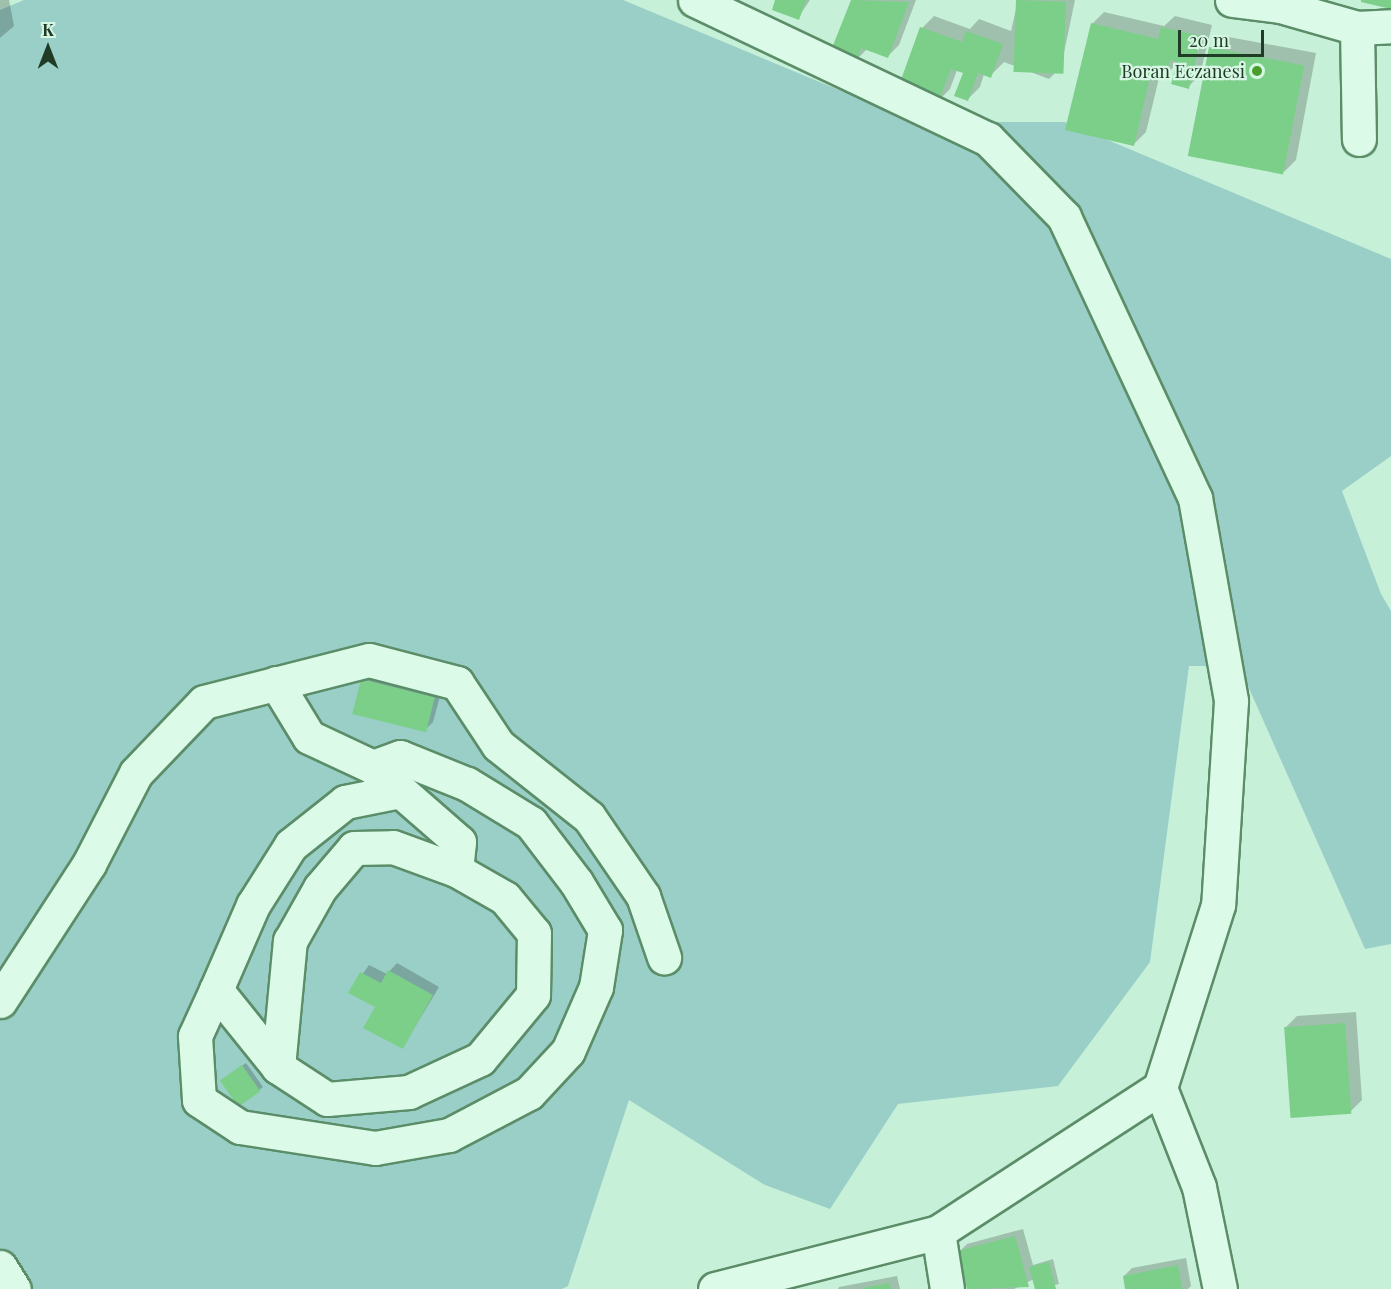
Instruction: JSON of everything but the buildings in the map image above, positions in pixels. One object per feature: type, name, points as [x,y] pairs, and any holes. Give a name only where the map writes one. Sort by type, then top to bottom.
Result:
[{"type":"street","points":[[695,0],[988,139],[1064,217],[1195,498],[1231,701],[1218,905],[1160,1088],[1199,1188],[1220,1289]]},
{"type":"street","points":[[1232,0],[1280,6],[1357,28],[1391,26]]},
{"type":"street","points":[[1357,28],[1359,139]]},
{"type":"street","points":[[0,1001],[89,864],[136,773],[204,702],[369,660],[457,683],[498,746],[589,817],[643,896],[664,957]]},
{"type":"street","points":[[276,683],[309,737],[373,767],[459,842],[456,870]]},
{"type":"street","points":[[373,767],[400,757],[467,784],[531,823],[576,882],[605,930],[596,987],[568,1051],[530,1093],[449,1135],[375,1148],[240,1127],[199,1100],[195,1036],[253,905],[291,845],[345,802],[400,791]]},
{"type":"street","points":[[216,990],[278,1067],[327,1099],[409,1092],[480,1059],[532,995],[534,933],[505,898],[456,870],[393,847],[354,848],[320,888],[290,941],[278,1067]]},
{"type":"street","points":[[715,1289],[938,1232],[1160,1088]]},
{"type":"street","points":[[938,1232],[947,1289]]},
{"type":"street","points":[[0,1267],[14,1289]]},
{"type":"shaded area","points":[[24,0],[623,0],[916,122],[1065,122],[1391,259],[1391,456],[1342,491],[1381,594],[1391,611],[1391,944],[1365,949],[1239,666],[1189,666],[1150,962],[1058,1086],[898,1104],[830,1209],[765,1185],[629,1100],[568,1286],[562,1289],[0,1289],[0,10]]},
{"type":"place","name":"Boran Eczanesi","points":[[1257,71]]}]
